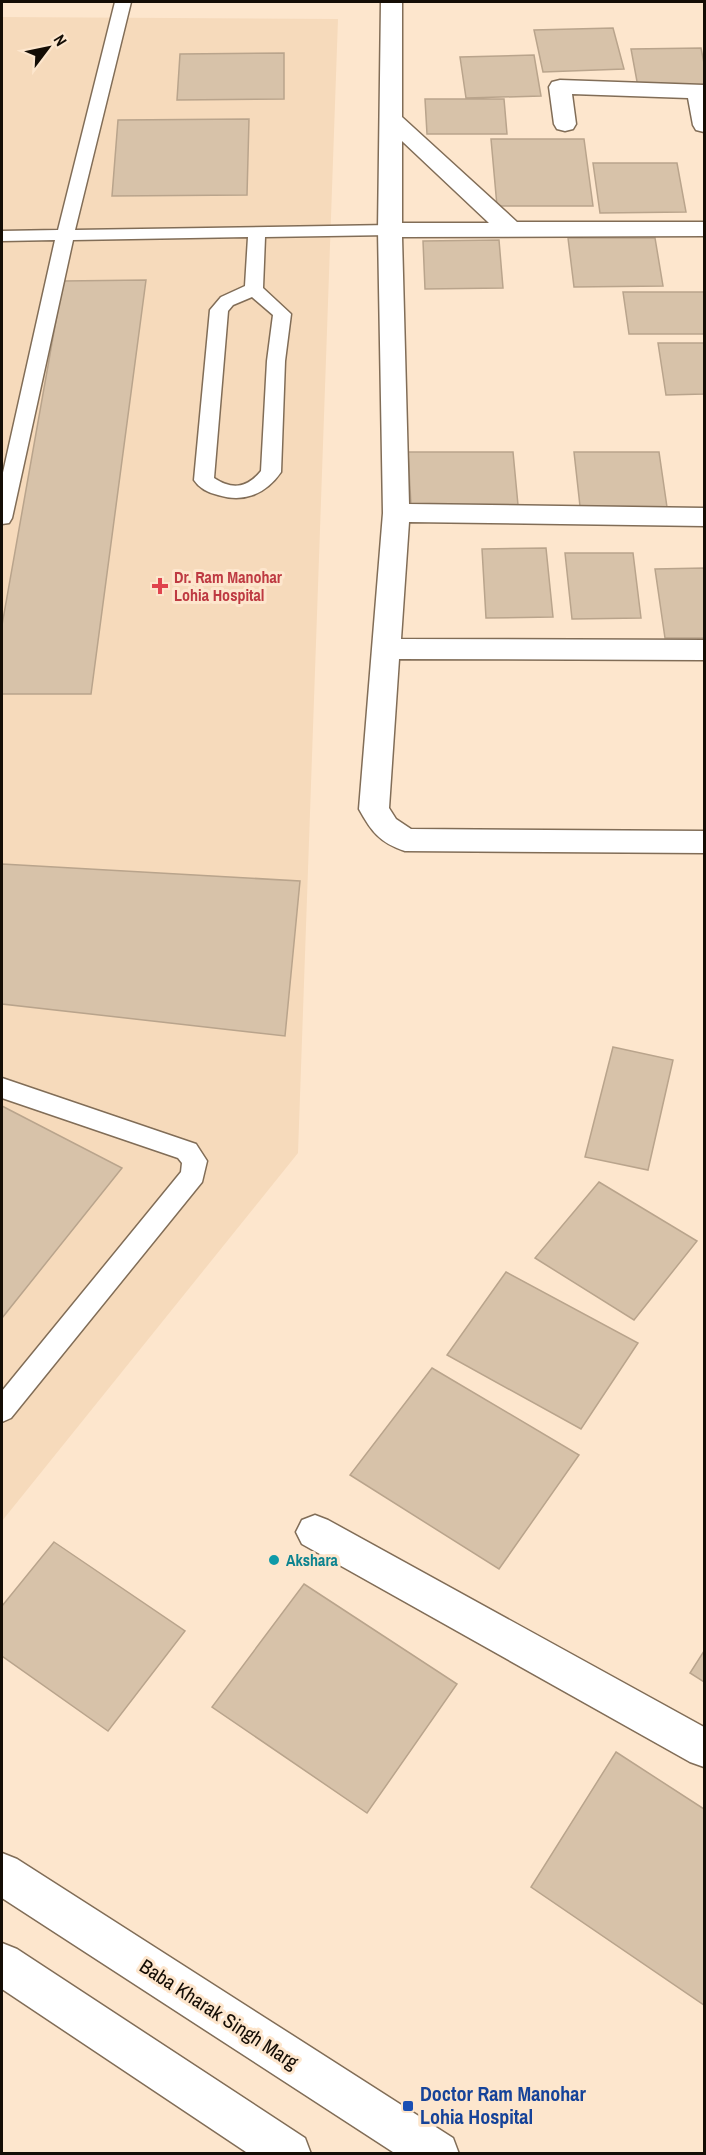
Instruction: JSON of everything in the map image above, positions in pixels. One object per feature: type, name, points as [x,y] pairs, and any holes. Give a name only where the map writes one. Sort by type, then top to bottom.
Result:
[{"type":"street","points":[[391,2],[390,230],[396,513],[374,809],[385,826],[405,840],[705,842]]},
{"type":"street","points":[[565,124],[560,87],[702,92],[705,125]]},
{"type":"street","points":[[391,118],[510,230]]},
{"type":"street","points":[[390,230],[705,230]]},
{"type":"street","points":[[396,513],[705,517]]},
{"type":"street","points":[[386,649],[705,650]]},
{"type":"street","points":[[315,1532],[705,1748]]},
{"type":"street","name":"Baba Kharak Singh Marg","points":[[2,1874],[437,2154]]},
{"type":"street","points":[[2,1964],[289,2154]]},
{"type":"lane","points":[[2,518],[64,235],[123,2]]},
{"type":"lane","points":[[2,236],[390,230]]},
{"type":"lane","points":[[254,289],[256,232]]},
{"type":"lane","points":[[254,289],[282,314],[276,361],[271,472],[261,486],[242,492],[218,491],[204,480],[219,310],[227,301],[254,289]]},
{"type":"lane","points":[[2,1088],[186,1151],[195,1161],[194,1175],[2,1410]]},
{"type":"shaded area","name":"Dr. Ram Manohar Lohia Hospital","points":[[2,17],[338,19],[298,1153],[2,1521]]},
{"type":"building","points":[[613,28],[624,69],[543,72],[534,30]]},
{"type":"building","points":[[701,48],[704,63],[704,86],[638,87],[631,49]]},
{"type":"building","points":[[284,53],[284,99],[177,100],[180,54]]},
{"type":"building","points":[[534,55],[541,96],[466,98],[460,57]]},
{"type":"building","points":[[425,99],[504,99],[507,134],[427,134]]},
{"type":"building","points":[[249,119],[247,195],[112,196],[118,120]]},
{"type":"building","points":[[491,139],[584,139],[593,206],[497,206]]},
{"type":"building","points":[[593,163],[677,163],[686,212],[600,213]]},
{"type":"building","points":[[568,238],[655,238],[663,286],[574,287]]},
{"type":"building","points":[[499,240],[503,288],[425,289],[423,241]]},
{"type":"building","points":[[146,280],[91,694],[2,694],[2,625],[63,281]]},
{"type":"building","points":[[623,292],[704,292],[704,334],[629,334]]},
{"type":"building","points":[[658,343],[704,343],[704,394],[666,395]]},
{"type":"building","points":[[408,452],[513,452],[518,505],[411,505]]},
{"type":"building","points":[[574,452],[659,452],[668,514],[581,515]]},
{"type":"building","points":[[546,548],[553,617],[486,618],[482,549]]},
{"type":"building","points":[[565,553],[633,553],[641,618],[572,619]]},
{"type":"building","points":[[704,568],[704,638],[665,638],[655,569]]},
{"type":"building","points":[[2,864],[300,881],[285,1036],[2,1004]]},
{"type":"building","points":[[613,1047],[673,1060],[648,1170],[585,1157]]},
{"type":"building","points":[[2,1106],[122,1168],[2,1318]]},
{"type":"building","points":[[599,1182],[697,1241],[634,1320],[535,1258]]},
{"type":"building","points":[[506,1272],[638,1343],[581,1429],[447,1355]]},
{"type":"building","points":[[432,1368],[579,1455],[499,1569],[350,1475]]},
{"type":"building","points":[[54,1542],[185,1631],[108,1731],[2,1656],[2,1606]]},
{"type":"building","points":[[304,1584],[457,1684],[367,1813],[212,1707]]},
{"type":"building","points":[[704,1651],[704,1682],[690,1673]]},
{"type":"building","points":[[616,1752],[704,1809],[704,2005],[531,1887]]},
{"type":"place","name":"Dr. Ram Manohar Lohia Hospital","points":[[160,586]]},
{"type":"place","name":"Akshara","points":[[274,1560]]},
{"type":"place","name":"Doctor Ram Manohar Lohia Hospital","points":[[408,2106]]}]
